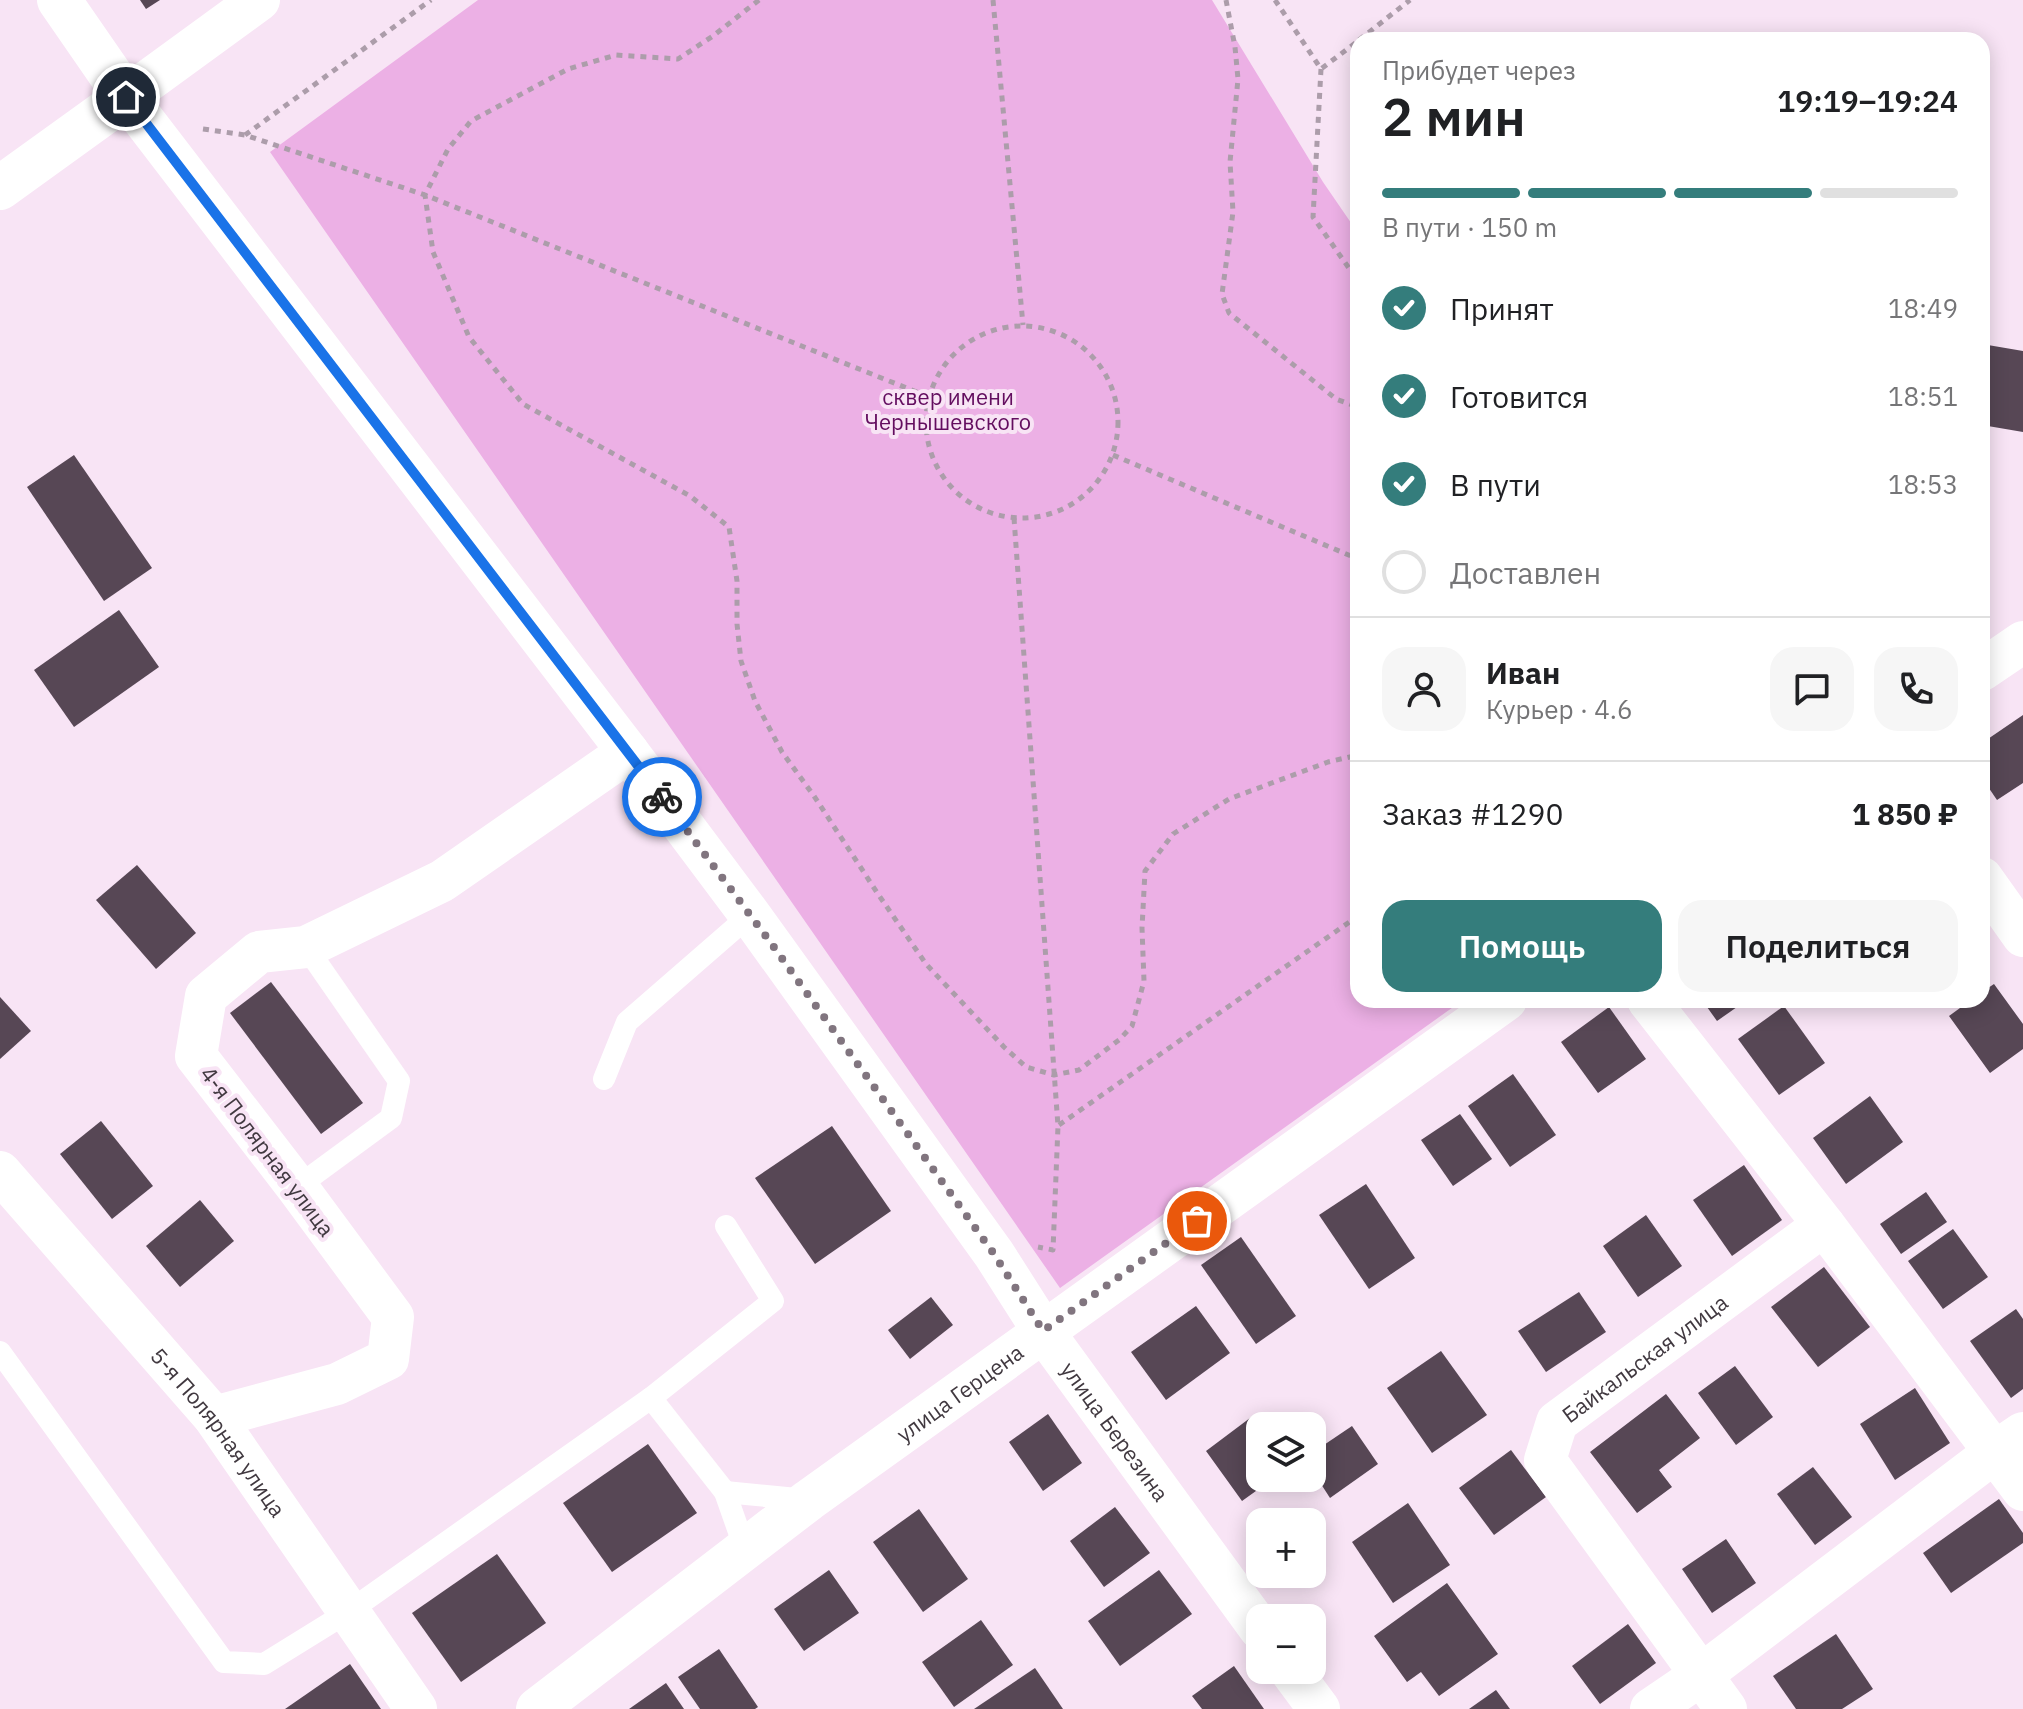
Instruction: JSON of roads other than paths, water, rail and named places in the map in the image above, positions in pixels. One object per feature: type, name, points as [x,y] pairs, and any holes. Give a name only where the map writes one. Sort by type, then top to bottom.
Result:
[{"type":"street","name":"улица Березина","points":[[59,0],[126,97],[750,915],[994,1254],[1043,1331],[1246,1610]]},
{"type":"street","points":[[0,188],[259,0]]},
{"type":"street","points":[[1990,665],[2023,642]]},
{"type":"street","name":"4-я Полярная улица","points":[[214,1417],[337,1384],[388,1359],[393,1317],[196,1056],[206,996],[259,952],[306,947],[442,881],[628,752]]},
{"type":"street","points":[[1990,889],[2023,936]]},
{"type":"street","name":"улица Герцена","points":[[537,1709],[809,1500],[1495,1008]]},
{"type":"street","points":[[1654,1008],[1824,1225],[2009,1443],[2023,1490]]},
{"type":"street","name":"5-я Полярная улица","points":[[0,1172],[214,1417],[416,1709]]},
{"type":"street","name":"Байкальская улица","points":[[1726,1709],[1545,1460],[1557,1422],[1824,1225]]},
{"type":"street","points":[[1651,1709],[1701,1675],[2009,1443]]},
{"type":"street","points":[[1300,1684],[1319,1709]]},
{"type":"lane","points":[[604,1079],[627,1022],[750,915]]},
{"type":"lane","points":[[297,1187],[391,1118],[399,1081],[306,947]]},
{"type":"lane","points":[[0,1352],[224,1662],[264,1664],[348,1612],[651,1398],[773,1301],[726,1226]]},
{"type":"lane","points":[[651,1398],[725,1492],[745,1549]]},
{"type":"lane","points":[[725,1492],[809,1500]]},
{"type":"park label","name":"сквер имени Чернышевского","points":[[948,408]]}]
